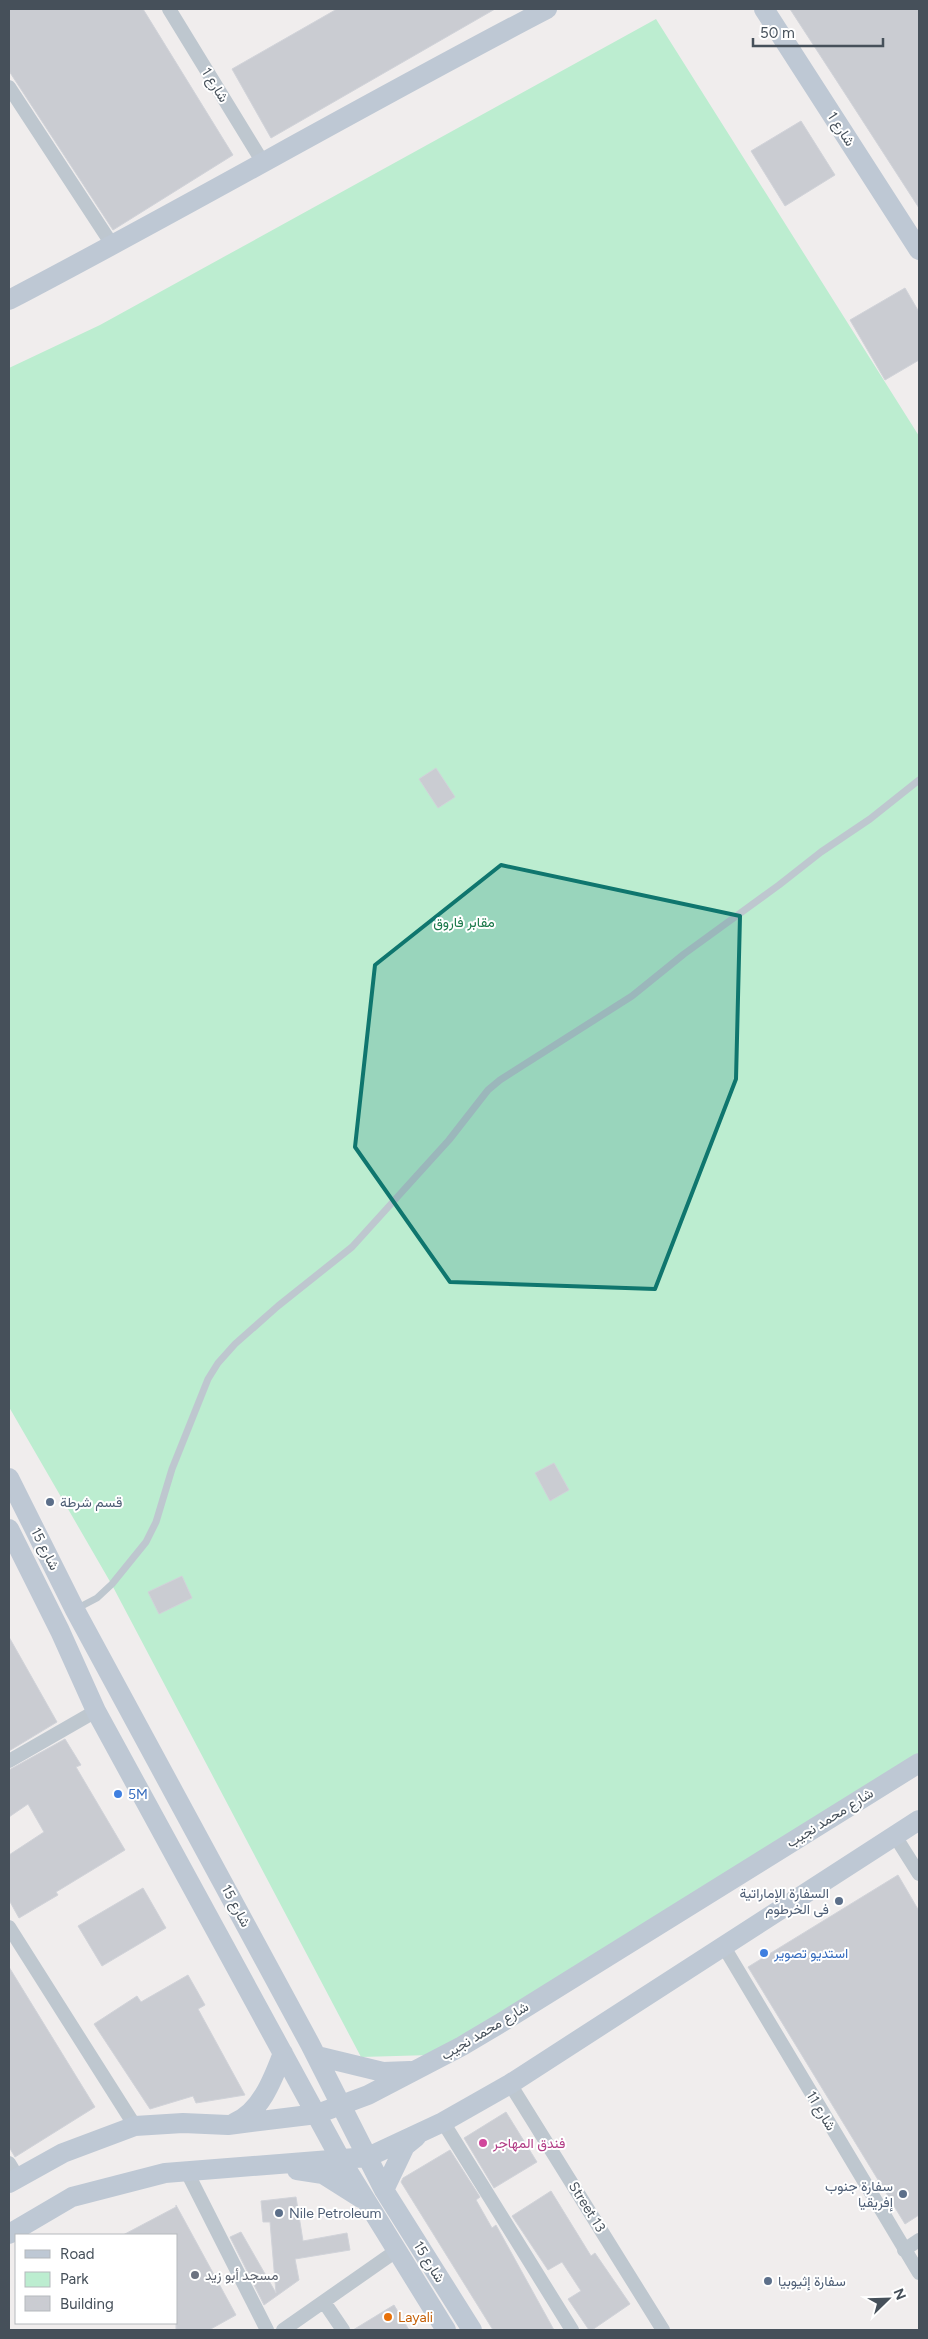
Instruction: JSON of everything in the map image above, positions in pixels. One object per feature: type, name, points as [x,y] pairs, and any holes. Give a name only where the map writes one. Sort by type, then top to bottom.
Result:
[{"type":"street","name":"شارع 1","points":[[169,9],[262,161]]},
{"type":"street","name":"شارع 1","points":[[764,9],[919,250]]},
{"type":"street","points":[[9,300],[113,246],[262,161],[535,11]]},
{"type":"street","points":[[9,88],[113,246]]},
{"type":"street","name":"شارع 15","points":[[9,1478],[75,1610],[317,2056],[384,2190],[472,2330]]},
{"type":"street","name":"شارع 15","points":[[9,1529],[60,1631],[96,1711],[341,2160],[446,2330]]},
{"type":"street","points":[[9,1761],[96,1711]]},
{"type":"street","name":"شارع محمد نجيب","points":[[12,2175],[63,2153],[135,2126],[183,2123],[228,2125],[317,2114],[343,2106],[417,2070],[504,2021],[919,1763]]},
{"type":"street","points":[[9,2234],[72,2197],[165,2173],[261,2164],[341,2160],[368,2156],[443,2122],[510,2084],[724,1948],[919,1820]]},
{"type":"street","points":[[895,1836],[919,1874]]},
{"type":"street","points":[[9,1927],[135,2126]]},
{"type":"street","name":"شارع 11","points":[[724,1948],[919,2274]]},
{"type":"street","points":[[228,2125],[246,2118],[256,2108],[273,2078],[283,2053]]},
{"type":"street","points":[[317,2056],[383,2072],[417,2070]]},
{"type":"street","name":"Street 13","points":[[510,2084],[663,2330]]},
{"type":"street","points":[[443,2122],[572,2330]]},
{"type":"street","points":[[384,2190],[405,2146],[424,2130]]},
{"type":"street","points":[[261,2164],[323,2174],[366,2201]]},
{"type":"street","points":[[187,2172],[268,2330]]},
{"type":"street","points":[[904,2250],[919,2240]]},
{"type":"street","points":[[283,2330],[396,2251]]},
{"type":"street","points":[[324,2302],[343,2330]]},
{"type":"lane","points":[[75,1610],[96,1598],[112,1584],[146,1542],[156,1522],[172,1468],[208,1379],[218,1363],[235,1344],[278,1306],[352,1247],[449,1140],[488,1090],[500,1080],[632,996],[698,944],[821,852],[870,819],[919,780]]},
{"type":"highlighted area","points":[[501,865],[740,916],[736,1079],[655,1289],[450,1282],[355,1147],[375,965]]},
{"type":"green space","name":"مقابر فاروق","points":[[656,19],[919,436],[919,1762],[431,2055],[361,2057],[112,1585],[9,1407],[9,368],[100,325]]},
{"type":"building","points":[[9,9],[143,9],[233,155],[113,230],[9,71]]},
{"type":"building","points":[[337,9],[495,9],[271,138],[232,69]]},
{"type":"building","points":[[790,9],[919,9],[919,208],[844,92]]},
{"type":"building","points":[[801,121],[835,175],[785,206],[751,151]]},
{"type":"building","points":[[905,288],[919,312],[919,360],[885,380],[850,320]]},
{"type":"building","points":[[436,768],[455,797],[438,808],[419,779]]},
{"type":"building","points":[[554,1463],[569,1490],[550,1501],[535,1473]]},
{"type":"building","points":[[182,1576],[192,1598],[159,1614],[148,1592]]},
{"type":"building","points":[[9,1637],[57,1722],[9,1751]]},
{"type":"building","points":[[65,1739],[81,1765],[76,1767],[125,1850],[56,1892],[58,1895],[19,1918],[9,1900],[9,1855],[44,1832],[28,1804],[9,1817],[9,1770]]},
{"type":"building","points":[[898,1875],[919,1911],[919,2215],[905,2224],[748,1967]]},
{"type":"building","points":[[143,1888],[166,1928],[102,1966],[78,1926]]},
{"type":"building","points":[[9,1967],[95,2107],[15,2157],[9,2147]]},
{"type":"building","points":[[188,1975],[205,2005],[198,2009],[245,2095],[196,2103],[193,2096],[150,2109],[94,2024],[137,1996],[141,2002]]},
{"type":"building","points":[[506,2112],[537,2162],[494,2188],[464,2138]]},
{"type":"building","points":[[450,2150],[480,2197],[476,2200],[492,2228],[496,2225],[554,2330],[493,2330],[401,2182],[403,2178]]},
{"type":"building","points":[[551,2191],[591,2256],[595,2253],[630,2304],[592,2330],[589,2330],[568,2299],[581,2291],[562,2262],[548,2270],[512,2216]]},
{"type":"building","points":[[296,2197],[303,2241],[347,2233],[350,2250],[295,2259],[299,2280],[264,2305],[230,2237],[241,2232],[276,2293],[270,2222],[263,2222],[261,2201]]},
{"type":"building","name":"مسجد أبو زيد","points":[[176,2205],[236,2315],[209,2330],[176,2330],[176,2324],[178,2324],[178,2234],[125,2234],[176,2207]]},
{"type":"building","name":"Layali","points":[[394,2305],[409,2330],[353,2330]]},
{"type":"place","name":"قسم شرطة","points":[[50,1502]]},
{"type":"place","name":"5M","points":[[118,1794]]},
{"type":"place","name":"السفارة الإماراتية فى الخرطوم","points":[[839,1901]]},
{"type":"place","name":"استديو تصوير","points":[[764,1953]]},
{"type":"place","name":"فندق المهاجر","points":[[483,2143]]},
{"type":"place","name":"سفارة جنوب إفريقيا","points":[[903,2194]]},
{"type":"place","name":"Nile Petroleum","points":[[279,2213]]},
{"type":"place","name":"مسجد أبو زيد","points":[[195,2275]]},
{"type":"place","name":"سفارة إثيوبيا","points":[[768,2281]]},
{"type":"place","name":"Layali","points":[[388,2317]]}]
